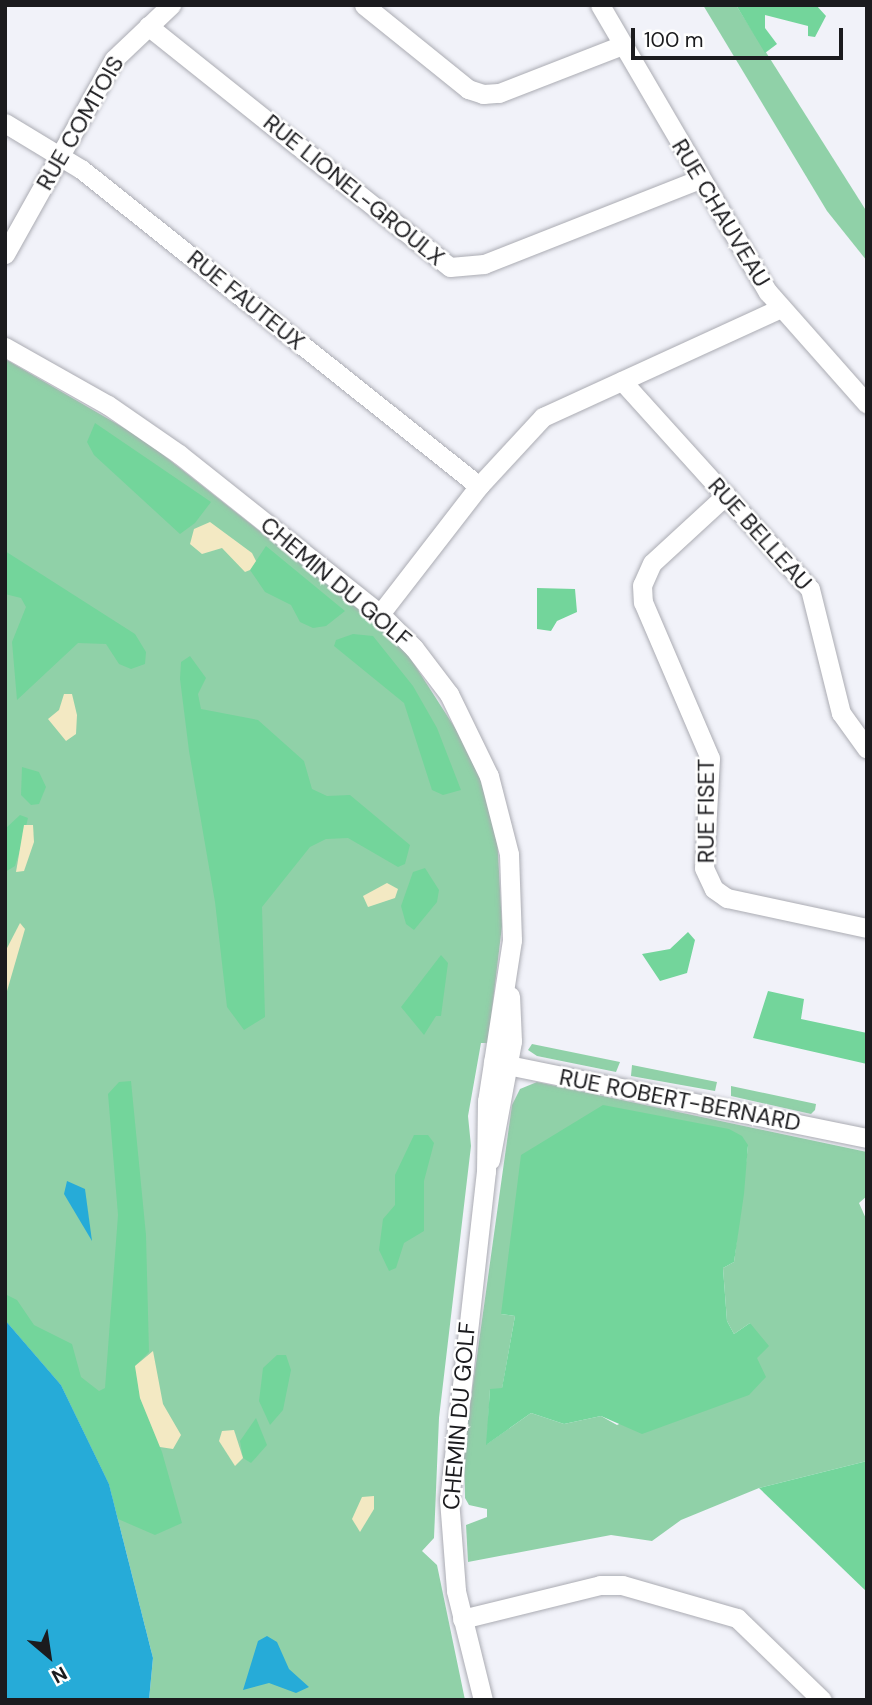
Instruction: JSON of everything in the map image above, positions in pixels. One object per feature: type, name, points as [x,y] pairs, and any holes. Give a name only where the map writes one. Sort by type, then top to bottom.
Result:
[{"type":"street","name":"RUE COMTOIS","points":[[5,254],[114,59],[171,5]]},
{"type":"street","points":[[364,5],[468,89],[483,94],[499,93],[622,45]]},
{"type":"street","name":"RUE CHAUVEAU","points":[[600,5],[700,179],[780,308],[867,404]]},
{"type":"street","name":"RUE LIONEL-GROULX","points":[[148,26],[450,267],[484,264],[700,179]]},
{"type":"street","name":"RUE FAUTEUX","points":[[5,123],[61,154],[479,486]]},
{"type":"street","points":[[380,614],[479,486],[542,417],[780,308]]},
{"type":"street","name":"CHEMIN DU GOLF","points":[[5,347],[108,405],[179,454],[380,614],[415,648],[449,694],[489,776],[511,873],[509,971],[501,1063],[484,1133],[486,1171],[450,1472],[451,1544],[462,1619],[483,1700]]},
{"type":"street","name":"RUE BELLEAU","points":[[622,381],[814,596],[841,713],[867,749]]},
{"type":"street","name":"RUE FISET","points":[[726,495],[652,563],[642,585],[643,602],[709,758],[704,868],[714,889],[727,898],[867,928]]},
{"type":"street","name":"RUE ROBERT-BERNARD","points":[[501,1063],[867,1138]]},
{"type":"street","points":[[462,1619],[600,1585],[622,1585],[737,1618],[822,1700]]},
{"type":"green space","points":[[703,5],[736,5],[867,212],[867,261],[827,211]]},
{"type":"green space","points":[[736,5],[816,5],[826,16],[815,37],[808,36],[808,26],[765,15],[765,28],[777,44],[765,53]]},
{"type":"green space","points":[[5,359],[143,439],[363,613],[407,653],[473,756],[497,835],[502,926],[488,1043],[481,1043],[468,1116],[471,1146],[439,1418],[434,1538],[422,1551],[437,1565],[465,1700],[149,1700],[153,1658],[109,1484],[61,1385],[5,1320]]},
{"type":"green space","points":[[95,423],[211,502],[195,523],[180,534],[94,455],[87,442]]},
{"type":"green space","points":[[266,546],[345,611],[326,626],[313,628],[300,622],[291,605],[265,592],[250,570]]},
{"type":"green space","points":[[5,551],[135,634],[146,652],[145,664],[131,669],[119,664],[106,644],[78,643],[17,700],[12,642],[26,607],[21,598],[5,594]]},
{"type":"green space","points":[[537,588],[575,589],[577,612],[557,621],[551,631],[537,629]]},
{"type":"green space","points":[[353,634],[373,636],[413,686],[437,728],[461,790],[443,795],[432,790],[404,703],[334,646],[336,640]]},
{"type":"green space","points":[[190,656],[206,678],[198,694],[201,709],[258,720],[304,761],[312,789],[327,796],[350,795],[410,845],[405,864],[398,867],[348,838],[326,839],[310,847],[262,907],[265,1017],[244,1030],[227,1007],[215,902],[189,751],[180,679],[181,662]]},
{"type":"green space","points":[[22,767],[39,772],[46,787],[39,804],[31,805],[21,795]]},
{"type":"green space","points":[[20,815],[28,818],[21,847],[15,866],[5,872],[5,829]]},
{"type":"green space","points":[[425,868],[439,890],[437,902],[414,930],[406,924],[401,906],[413,872]]},
{"type":"green space","points":[[688,932],[695,940],[687,973],[660,981],[642,954],[670,949]]},
{"type":"green space","points":[[441,955],[448,963],[441,1016],[436,1016],[424,1035],[401,1007]]},
{"type":"green space","points":[[768,991],[804,999],[801,1019],[867,1033],[867,1064],[753,1038]]},
{"type":"green space","points":[[532,1044],[620,1062],[616,1072],[537,1056],[528,1050]]},
{"type":"green space","points":[[632,1065],[717,1082],[715,1091],[631,1076]]},
{"type":"green space","points":[[131,1081],[146,1235],[149,1352],[135,1366],[140,1398],[162,1452],[182,1523],[155,1535],[118,1519],[109,1484],[61,1385],[5,1320],[5,1294],[17,1300],[34,1325],[72,1344],[81,1377],[99,1391],[105,1388],[118,1215],[108,1094],[119,1082]]},
{"type":"green space","points":[[537,1082],[867,1152],[867,1196],[859,1203],[867,1221],[867,1461],[759,1488],[681,1520],[652,1541],[611,1535],[468,1562],[466,1525],[487,1517],[487,1509],[469,1505],[465,1498],[464,1449],[512,1105],[520,1089]],"holes":[[[748,1146],[734,1262],[723,1268],[727,1321],[734,1334],[750,1323],[757,1358],[617,1425],[601,1416],[564,1424],[531,1413],[487,1444],[490,1389],[502,1389],[515,1316],[501,1314]]]},
{"type":"green space","points":[[731,1086],[816,1104],[815,1110],[811,1114],[731,1096]]},
{"type":"green space","points":[[603,1105],[729,1129],[742,1136],[748,1145],[734,1262],[723,1268],[727,1321],[734,1334],[750,1323],[769,1346],[757,1358],[766,1377],[749,1395],[642,1434],[601,1416],[564,1424],[531,1413],[486,1445],[490,1389],[502,1388],[515,1316],[501,1314],[521,1155]]},
{"type":"green space","points":[[414,1135],[428,1135],[434,1143],[424,1181],[424,1231],[404,1243],[396,1268],[389,1271],[379,1250],[383,1219],[395,1205],[395,1175]]},
{"type":"green space","points":[[277,1355],[286,1355],[291,1370],[283,1410],[270,1425],[259,1401],[263,1368]]},
{"type":"green space","points":[[256,1418],[267,1445],[251,1463],[243,1458],[240,1441]]},
{"type":"green space","points":[[867,1461],[867,1592],[759,1488]]},
{"type":"sand","points":[[210,522],[252,553],[256,561],[250,570],[245,572],[222,548],[202,554],[190,544],[194,529]]},
{"type":"sand","points":[[64,694],[72,694],[77,715],[76,734],[66,741],[48,719],[59,710]]},
{"type":"sand","points":[[24,825],[33,825],[34,842],[24,871],[16,872]]},
{"type":"sand","points":[[387,883],[398,889],[395,898],[368,907],[363,896]]},
{"type":"sand","points":[[20,923],[25,929],[5,998],[5,952]]},
{"type":"sand","points":[[153,1351],[163,1404],[181,1435],[173,1449],[160,1447],[140,1398],[135,1366]]},
{"type":"sand","points":[[234,1430],[243,1458],[235,1466],[219,1441],[222,1431]]},
{"type":"sand","points":[[374,1496],[374,1509],[360,1532],[352,1519],[362,1497]]},
{"type":"water","points":[[67,1181],[85,1189],[92,1241],[64,1194]]},
{"type":"water","points":[[5,1320],[61,1385],[109,1484],[153,1658],[149,1700],[5,1700]]},
{"type":"water","points":[[267,1636],[277,1642],[289,1669],[309,1687],[296,1693],[269,1683],[243,1690],[258,1641]]}]
